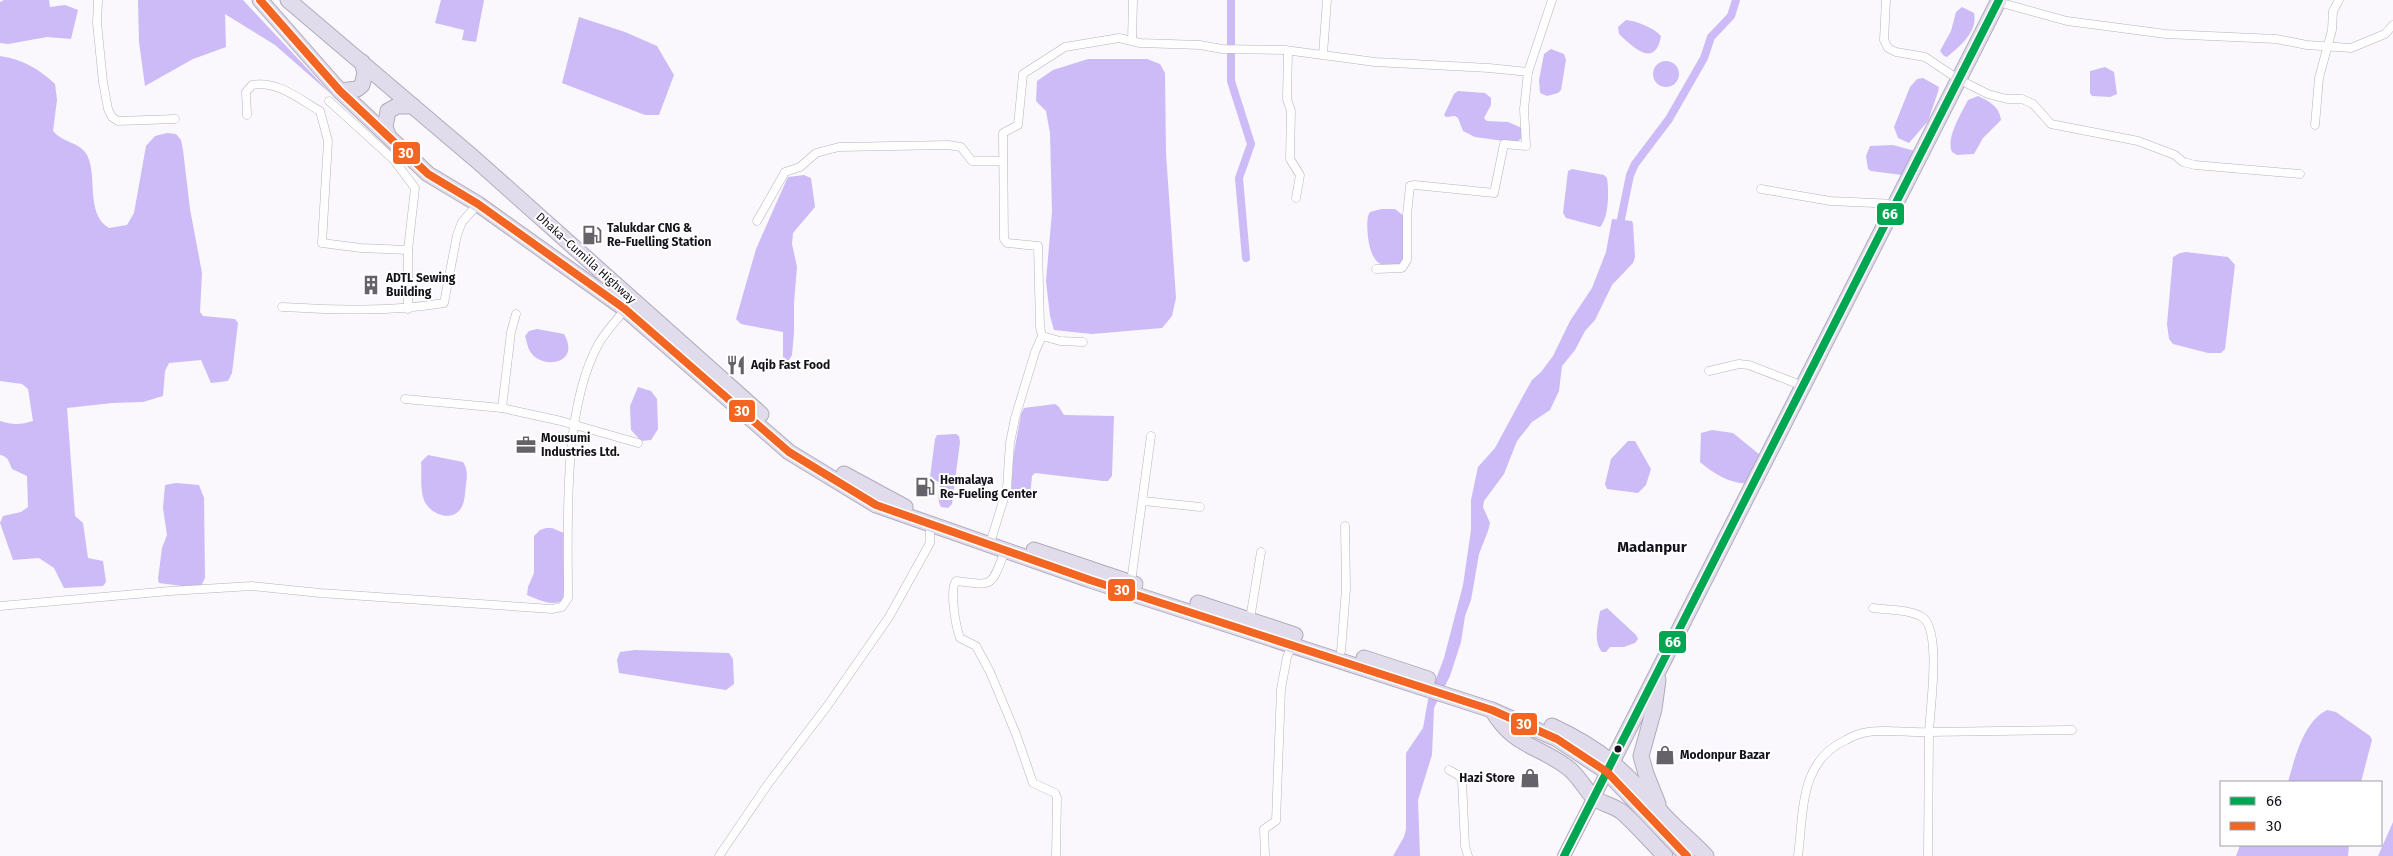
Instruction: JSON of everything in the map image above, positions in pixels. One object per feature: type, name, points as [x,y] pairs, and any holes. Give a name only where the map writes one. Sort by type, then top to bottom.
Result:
[{"type":"highway","name":"Dhaka–Cumilla Highway","points":[[260,0],[335,96],[388,136],[428,174],[478,204],[625,309],[790,452],[876,505],[930,526],[1292,645],[1414,680],[1450,692],[1492,710],[1557,739],[1609,766],[1687,856]]},
{"type":"highway","name":"Dhaka–Cumilla Highway","points":[[288,0],[475,159],[794,444],[900,505],[992,537],[1250,619],[1341,651],[1414,680]]},
{"type":"highway","points":[[1609,766],[1999,1]]},
{"type":"highway","points":[[335,96],[357,89],[362,85],[365,73],[362,62]]},
{"type":"highway","points":[[388,136],[385,127],[388,111],[397,106],[413,106]]},
{"type":"highway","points":[[1660,669],[1654,709],[1642,756],[1646,774],[1662,814]]},
{"type":"highway","name":"Dhaka–Cumilla Highway","points":[[1450,692],[1509,706],[1573,736],[1609,766],[1706,856]]},
{"type":"highway","points":[[1492,710],[1501,725],[1513,737],[1566,766],[1593,798],[1611,804],[1622,812],[1665,856]]},
{"type":"main road","points":[[1564,856],[1609,766]]},
{"type":"street","points":[[98,0],[97,23],[103,82],[108,109],[112,117],[118,121],[175,120]]},
{"type":"street","points":[[1132,41],[1133,0]]},
{"type":"street","points":[[1323,54],[1327,0]]},
{"type":"street","points":[[1376,269],[1402,268],[1408,260],[1407,215],[1410,186],[1415,184],[1494,193],[1504,144],[1526,146],[1524,109],[1528,72],[1552,0]]},
{"type":"street","points":[[1886,0],[1884,40],[1888,48],[1896,52],[1926,57],[1958,79],[1988,94],[2007,100],[2022,100],[2033,104],[2051,124],[2138,141],[2175,155],[2183,162],[2200,166],[2300,174]]},
{"type":"street","points":[[2315,125],[2319,78],[2332,30],[2333,11],[2339,0]]},
{"type":"street","points":[[1999,1],[2066,21],[2166,34],[2276,39],[2351,48],[2385,34],[2393,25]]},
{"type":"street","points":[[992,537],[1007,488],[1013,425],[1035,352],[1042,336],[1040,327],[1038,246],[1008,243],[1004,239],[1004,133],[1018,125],[1023,74],[1065,47],[1110,38],[1222,49],[1288,50],[1375,62],[1447,65],[1528,72]]},
{"type":"street","points":[[1288,50],[1287,100],[1291,111],[1290,159],[1300,176],[1296,198]]},
{"type":"street","points":[[247,115],[246,92],[252,85],[258,84],[277,86],[320,111],[328,140],[322,243],[361,248],[408,250]]},
{"type":"street","points":[[335,96],[394,160],[415,188],[408,250],[408,309]]},
{"type":"street","points":[[757,221],[785,172],[800,167],[816,153],[827,149],[847,146],[948,145],[961,147],[972,161],[1003,161]]},
{"type":"street","points":[[1761,190],[1830,201],[1896,204]]},
{"type":"street","points":[[282,307],[408,309],[444,303],[457,235],[462,222],[478,204]]},
{"type":"street","points":[[0,606],[170,591],[252,586],[320,593],[552,609],[562,607],[568,598],[568,490],[575,426],[584,382],[599,342],[625,309]]},
{"type":"street","points":[[502,408],[511,332],[516,314]]},
{"type":"street","points":[[1042,336],[1060,341],[1083,342]]},
{"type":"street","points":[[1709,370],[1728,365],[1749,365],[1804,386]]},
{"type":"street","points":[[405,398],[502,408],[561,421],[638,443]]},
{"type":"street","points":[[1131,582],[1151,436]]},
{"type":"street","points":[[1143,501],[1200,507]]},
{"type":"street","points":[[719,856],[768,784],[828,705],[889,617],[930,543],[930,526]]},
{"type":"street","points":[[1341,651],[1346,589],[1345,526]]},
{"type":"street","points":[[1005,551],[992,582],[987,585],[956,581],[952,586],[952,598],[960,638],[976,646],[990,672],[1013,727],[1033,783],[1055,794],[1058,798],[1056,856]]},
{"type":"street","points":[[1250,619],[1261,552]]},
{"type":"street","points":[[1873,608],[1914,613],[1929,623],[1932,634],[1933,664],[1929,732],[1928,856]]},
{"type":"street","points":[[1265,856],[1264,828],[1266,825],[1276,821],[1281,689],[1287,656],[1292,645]]},
{"type":"street","points":[[1798,856],[1806,786],[1812,770],[1833,746],[1860,733],[2072,730]]},
{"type":"street","points":[[1449,770],[1458,775],[1462,780],[1465,846],[1468,856]]},
{"type":"shaded area","points":[[4,0],[49,0],[50,7],[65,5],[78,10],[71,39],[47,37],[8,44],[0,43],[0,2]]},
{"type":"shaded area","points":[[138,0],[243,0],[332,95],[275,45],[225,14],[226,47],[193,59],[145,86],[139,42]]},
{"type":"shaded area","points":[[441,0],[484,0],[476,42],[462,40],[464,30],[435,23]]},
{"type":"shaded area","points":[[1962,7],[1974,13],[1975,20],[1971,32],[1947,57],[1944,56],[1940,51],[1951,31],[1956,12]]},
{"type":"shaded area","points":[[579,17],[625,32],[657,46],[674,75],[659,115],[645,115],[562,83]]},
{"type":"shaded area","points":[[1626,20],[1645,25],[1661,36],[1654,52],[1643,52],[1636,49],[1619,34],[1618,27]]},
{"type":"shaded area","points":[[1551,49],[1564,54],[1566,60],[1561,90],[1558,93],[1547,96],[1540,93],[1539,80],[1544,54]]},
{"type":"shaded area","points":[[0,56],[30,66],[55,84],[57,100],[53,131],[80,147],[87,155],[92,173],[94,204],[97,214],[109,228],[127,225],[134,213],[146,146],[155,136],[167,133],[176,134],[181,140],[183,150],[190,209],[202,273],[200,312],[203,316],[235,319],[238,323],[232,373],[228,381],[211,383],[201,360],[169,363],[165,371],[163,396],[143,402],[67,408],[75,516],[83,523],[88,558],[103,561],[106,582],[103,586],[64,588],[54,568],[39,558],[13,560],[0,523],[3,516],[21,512],[28,507],[27,476],[12,469],[7,458],[0,455],[0,421],[16,424],[33,421],[28,389],[22,384],[0,381]]},
{"type":"shaded area","points":[[1088,59],[1147,59],[1160,64],[1165,73],[1166,153],[1176,298],[1172,316],[1162,328],[1092,334],[1054,330],[1050,316],[1046,281],[1052,212],[1050,133],[1046,111],[1036,101],[1037,81],[1053,70]]},
{"type":"shaded area","points":[[1666,61],[1675,65],[1679,74],[1675,83],[1666,87],[1657,83],[1653,74],[1657,65]]},
{"type":"shaded area","points":[[2105,67],[2114,72],[2117,94],[2110,97],[2092,96],[2090,93],[2090,71]]},
{"type":"shaded area","points":[[1923,78],[1939,87],[1938,92],[1928,121],[1909,143],[1898,138],[1894,127],[1910,87],[1917,79]]},
{"type":"shaded area","points":[[1458,91],[1485,93],[1491,98],[1491,105],[1484,118],[1487,121],[1508,122],[1522,128],[1523,137],[1517,142],[1511,142],[1475,137],[1463,131],[1458,118],[1455,116],[1446,117],[1444,115],[1454,94]]},
{"type":"shaded area","points":[[1978,96],[1990,102],[1999,111],[2001,120],[1983,138],[1974,154],[1957,155],[1952,152],[1951,140],[1953,133],[1968,100]]},
{"type":"shaded area","points":[[1893,145],[1915,151],[1902,175],[1868,169],[1866,156],[1870,146]]},
{"type":"shaded area","points":[[1572,169],[1604,175],[1607,178],[1607,211],[1600,227],[1566,218],[1563,213],[1568,171]]},
{"type":"shaded area","points":[[804,175],[811,178],[815,207],[793,233],[792,244],[797,267],[792,355],[788,362],[783,357],[783,332],[741,324],[736,319],[756,249],[787,179],[788,177]]},
{"type":"shaded area","points":[[1381,209],[1395,209],[1404,216],[1404,259],[1399,265],[1381,265],[1375,259],[1370,248],[1367,227],[1368,216],[1370,212]]},
{"type":"shaded area","points":[[1612,219],[1632,221],[1635,257],[1633,263],[1612,285],[1595,320],[1585,331],[1575,350],[1562,366],[1559,391],[1550,410],[1532,422],[1517,441],[1504,474],[1484,501],[1483,507],[1490,523],[1479,554],[1461,642],[1450,676],[1434,708],[1432,755],[1418,800],[1420,856],[1393,856],[1404,837],[1406,829],[1406,753],[1423,728],[1428,700],[1444,658],[1463,585],[1471,530],[1471,500],[1478,467],[1495,448],[1532,380],[1541,372],[1553,356],[1570,321],[1592,288],[1606,252]]},
{"type":"shaded area","points":[[2186,252],[2228,257],[2235,265],[2225,349],[2221,353],[2208,353],[2173,344],[2169,339],[2167,324],[2173,257]]},
{"type":"shaded area","points":[[537,329],[564,334],[568,344],[568,352],[565,357],[559,361],[552,362],[538,359],[532,354],[525,336],[529,331]]},
{"type":"shaded area","points":[[638,387],[651,391],[657,399],[658,429],[651,440],[641,441],[631,430],[630,406]]},
{"type":"shaded area","points":[[1055,404],[1064,415],[1114,416],[1112,476],[1108,481],[1103,481],[1035,473],[1032,476],[1030,497],[1021,500],[1011,498],[1013,458],[1021,414],[1024,408]]},
{"type":"shaded area","points":[[1712,430],[1733,433],[1760,455],[1752,483],[1731,481],[1711,471],[1700,462],[1701,433]]},
{"type":"shaded area","points":[[956,434],[959,436],[960,442],[952,504],[948,508],[941,507],[938,498],[940,483],[930,477],[935,439],[937,435]]},
{"type":"shaded area","points":[[1628,441],[1635,441],[1651,469],[1646,485],[1638,493],[1607,489],[1605,484],[1611,459]]},
{"type":"shaded area","points":[[428,455],[463,462],[465,465],[467,476],[464,500],[459,510],[454,514],[448,516],[436,513],[430,509],[423,497],[421,462]]},
{"type":"shaded area","points":[[176,483],[199,485],[204,498],[205,578],[201,586],[190,587],[159,583],[158,579],[162,548],[167,535],[163,508],[165,485]]},
{"type":"shaded area","points":[[552,528],[566,534],[567,540],[563,601],[554,603],[545,602],[527,595],[534,573],[534,536],[540,530]]},
{"type":"shaded area","points":[[1607,608],[1636,635],[1638,639],[1635,643],[1624,647],[1610,647],[1606,652],[1602,652],[1597,638],[1597,627],[1600,611]]},
{"type":"shaded area","points":[[635,650],[729,653],[733,659],[734,684],[726,690],[619,673],[617,660],[620,652]]},
{"type":"shaded area","points":[[2327,710],[2336,712],[2370,736],[2372,740],[2361,781],[2288,781],[2301,742],[2312,723]]},
{"type":"shaded area","points":[[2393,822],[2393,856],[2378,856]]},
{"type":"shaded area","points":[[2240,846],[2349,846],[2348,856],[2236,856]]},
{"type":"waterway","points":[[1231,0],[1231,81],[1251,144],[1239,178],[1246,258]]},
{"type":"waterway","points":[[1619,229],[1630,175],[1635,164],[1669,119],[1704,58],[1711,37],[1731,16],[1736,0]]},
{"type":"transit line","name":"30","points":[[260,0],[340,91],[428,174],[478,204],[625,309],[789,452],[876,505],[1090,580],[1492,710],[1557,739],[1607,772],[1687,856]]},
{"type":"transit line","name":"66","points":[[1564,856],[1999,0]]},
{"type":"place","name":"Talukdar CNG & Re-Fuelling Station","points":[[592,235]]},
{"type":"place","name":"ADTL Sewing Building","points":[[371,285]]},
{"type":"place","name":"Aqib Fast Food","points":[[736,365]]},
{"type":"place","name":"Mousumi Industries Ltd.","points":[[526,445]]},
{"type":"place","name":"Hemalaya Re-Fueling Center","points":[[925,487]]},
{"type":"place","name":"Modonpur Bazar","points":[[1665,755]]},
{"type":"place","name":"Hazi Store","points":[[1530,778]]},
{"type":"district","name":"Madanpur","points":[[1652,547]]}]
